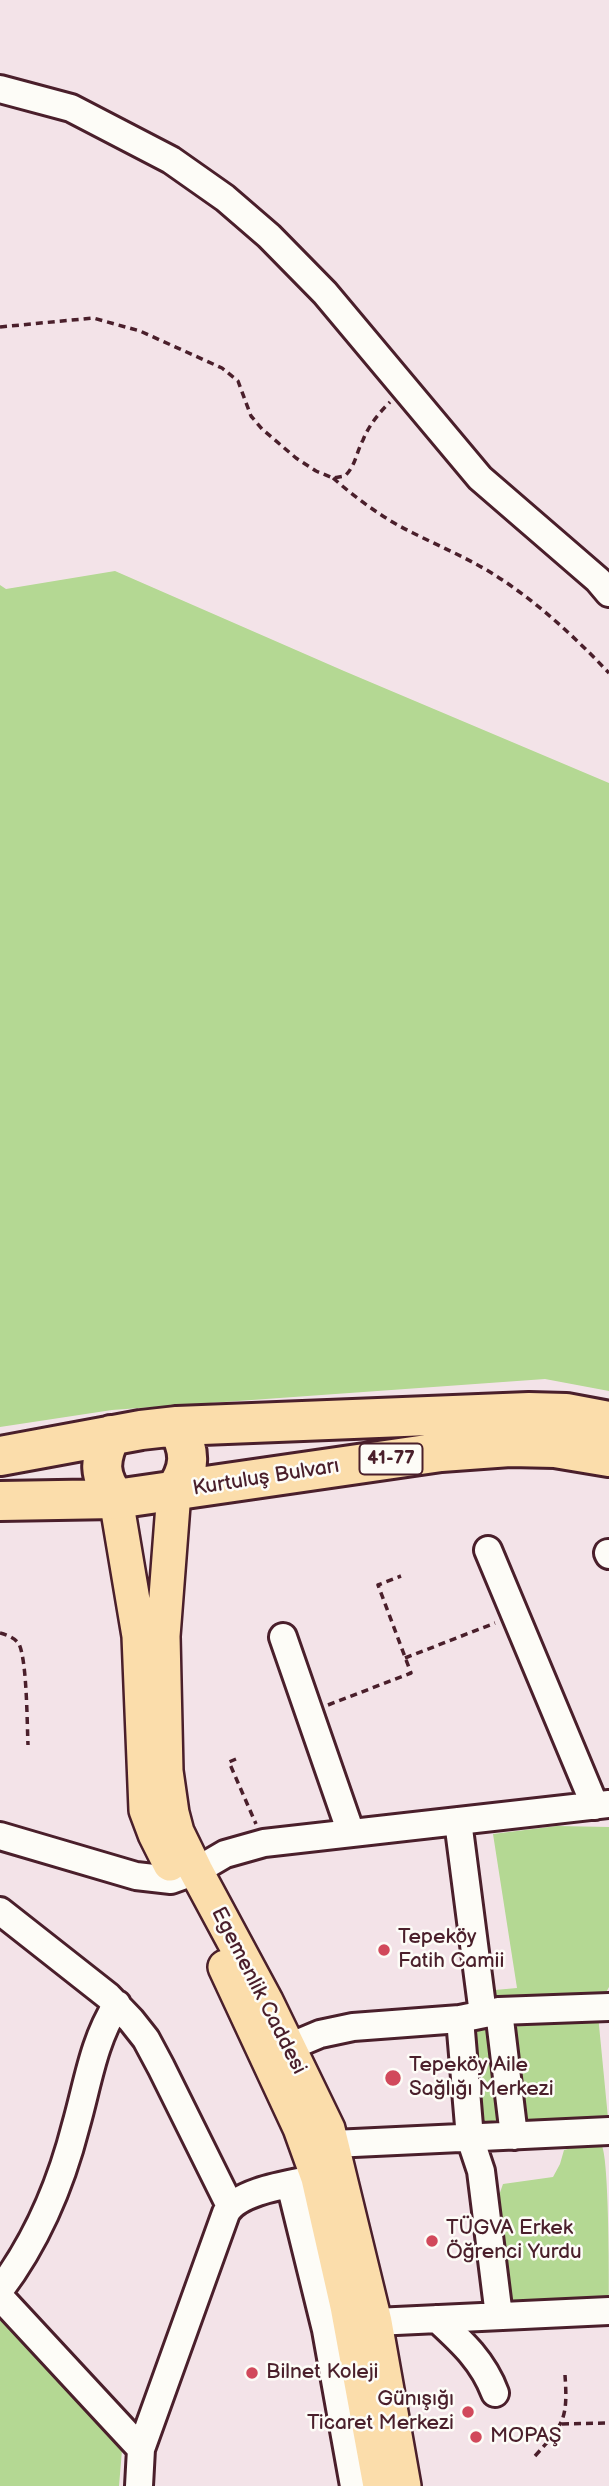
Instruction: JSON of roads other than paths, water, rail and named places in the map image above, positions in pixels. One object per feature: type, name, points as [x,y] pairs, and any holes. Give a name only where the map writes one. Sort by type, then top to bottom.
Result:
[{"type":"highway","name":"41-77","points":[[177,1426],[529,1412],[566,1413],[609,1421]]},
{"type":"highway","points":[[0,1456],[111,1435],[177,1426],[188,1451],[184,1479],[174,1492],[116,1499],[0,1501]]},
{"type":"highway","points":[[111,1435],[103,1451],[101,1464],[107,1488],[116,1499]]},
{"type":"highway","name":"Kurtuluş Bulvarı","points":[[174,1492],[441,1452],[510,1447],[555,1448],[609,1457]]},
{"type":"main road","name":"Egemenlik Caddesi","points":[[174,1492],[164,1607],[166,1770],[172,1813],[187,1875],[214,1944],[300,2128],[304,2181],[345,2297],[380,2486]]},
{"type":"main road","name":"Egemenlik Caddesi","points":[[116,1499],[139,1636],[146,1810],[155,1834],[187,1875],[289,2048],[333,2144],[375,2322],[404,2486]]},
{"type":"street","points":[[0,89],[71,107],[171,160],[225,198],[269,236],[325,293],[480,478],[598,580],[609,593]]},
{"type":"street","points":[[0,1836],[136,1876],[187,1875],[225,1854],[264,1843],[602,1805],[488,1550]]},
{"type":"street","points":[[284,1637],[351,1833]]},
{"type":"street","points":[[458,1821],[481,2014],[514,2136]]},
{"type":"street","points":[[0,1912],[117,2004],[146,2039],[230,2206]]},
{"type":"street","points":[[0,2290],[32,2242],[59,2180],[77,2123],[89,2066],[105,2022],[117,2004]]},
{"type":"street","points":[[289,2048],[320,2034],[353,2027],[481,2014],[609,2007]]},
{"type":"street","points":[[481,2014],[470,2138],[481,2171],[499,2316]]},
{"type":"street","points":[[333,2144],[609,2131]]},
{"type":"street","points":[[139,2486],[141,2449],[230,2206],[246,2196],[304,2181],[326,2330],[354,2486]]},
{"type":"street","points":[[0,2297],[141,2449]]},
{"type":"street","points":[[375,2322],[609,2311]]},
{"type":"street","points":[[437,2319],[478,2358],[495,2393]]},
{"type":"place","name":"Tepeköy Fatih Camii","points":[[384,1950]]},
{"type":"place","name":"Tepeköy Aile Sağlığı Merkezi","points":[[393,2078]]},
{"type":"place","name":"TÜGVA Erkek Öğrenci Yurdu","points":[[432,2241]]},
{"type":"place","name":"Bilnet Koleji","points":[[252,2373]]},
{"type":"place","name":"Günışığı Ticaret Merkezi","points":[[468,2412]]},
{"type":"place","name":"MOPAŞ","points":[[476,2437]]}]
